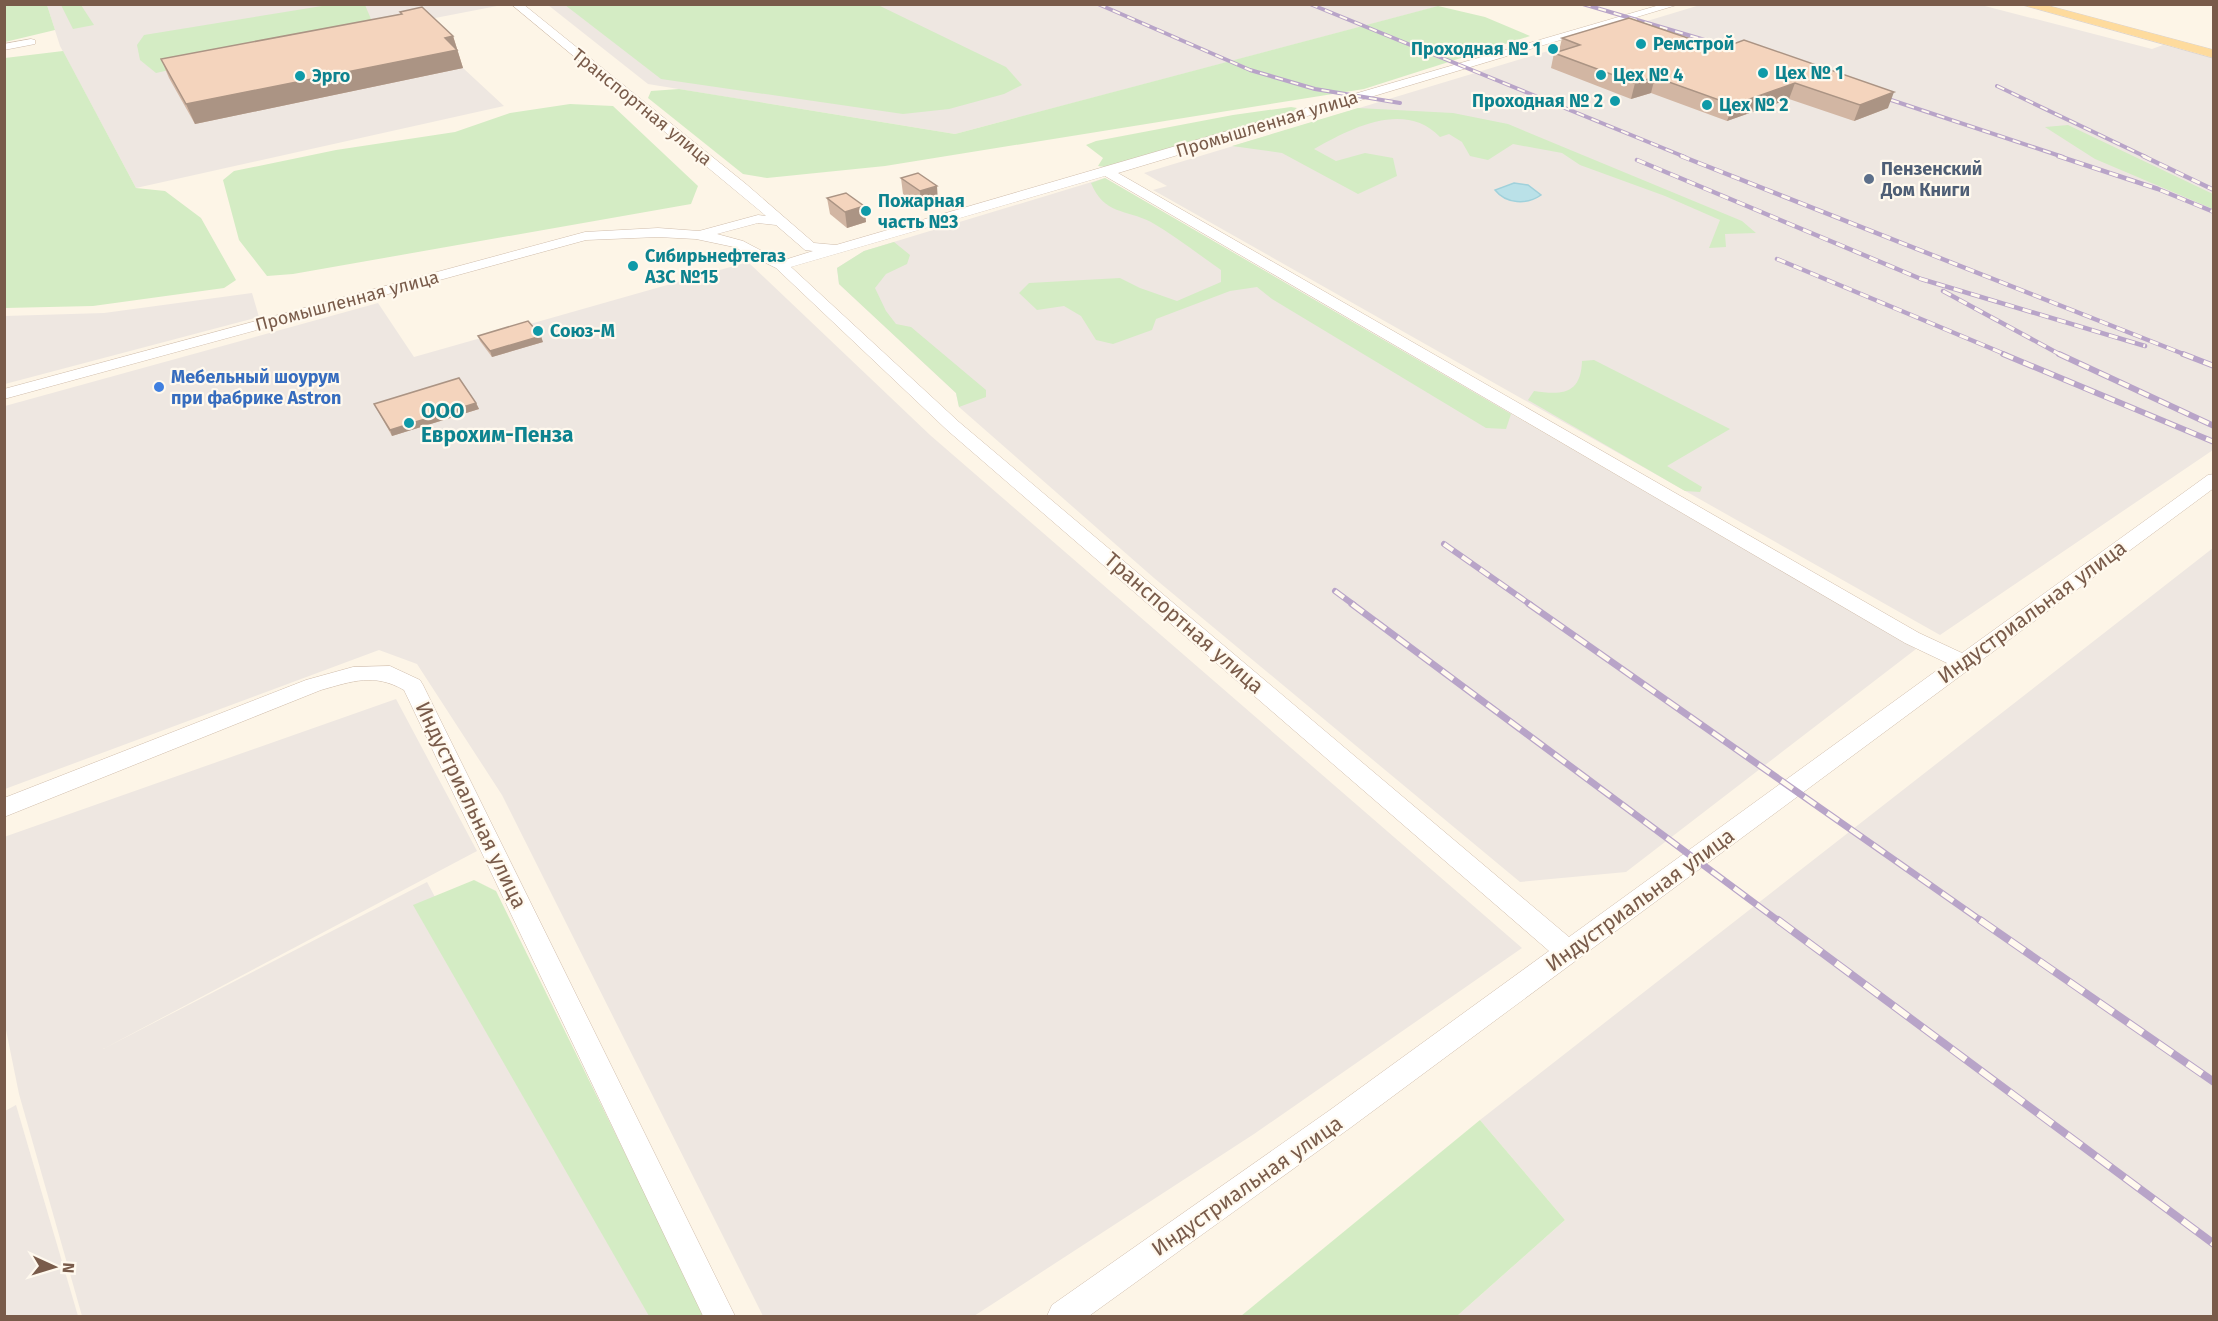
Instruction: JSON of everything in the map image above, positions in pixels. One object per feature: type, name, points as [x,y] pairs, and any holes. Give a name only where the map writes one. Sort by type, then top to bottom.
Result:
[{"type":"main road","points":[[2025,4],[2214,54]]},
{"type":"street","name":"Транспортная улица","points":[[516,4],[763,215]]},
{"type":"street","name":"Промышленная улица","points":[[781,265],[809,253],[859,244],[1675,4]]},
{"type":"street","points":[[4,46],[31,42]]},
{"type":"street","points":[[1107,172],[1912,638],[1964,662]]},
{"type":"street","points":[[692,235],[736,226],[763,215],[780,221],[809,253],[804,272],[806,289]]},
{"type":"street","points":[[733,242],[730,234],[736,226]]},
{"type":"street","name":"Промышленная улица","points":[[4,394],[585,236],[644,232],[692,235]]},
{"type":"street","points":[[692,235],[733,242],[769,263],[781,265]]},
{"type":"street","name":"Транспортная улица","points":[[781,265],[953,426],[1568,952]]},
{"type":"street","name":"Индустриальная улица","points":[[1063,1317],[1340,1119],[2214,479]]},
{"type":"street","name":"Индустриальная улица","points":[[4,808],[314,685],[353,674],[390,673],[412,685],[719,1317]]},
{"type":"shaded area","points":[[47,5],[495,5],[497,6],[430,19],[463,68],[504,106],[136,188],[60,46]]},
{"type":"shaded area","points":[[548,5],[1443,5],[955,134],[648,84]]},
{"type":"shaded area","points":[[1700,5],[1981,5],[2152,49],[2163,45],[2213,58],[2213,450],[1940,635],[1153,190],[1167,186],[1144,173]]},
{"type":"shaded area","points":[[1105,178],[1916,649],[1626,872],[1520,882],[1154,578],[959,407],[956,393],[839,284],[837,268],[864,251]]},
{"type":"shaded area","points":[[748,262],[930,435],[1522,948],[1254,1134],[974,1316],[763,1316],[502,795],[417,664],[379,650],[5,789],[5,406],[378,303],[414,357]]},
{"type":"shaded area","points":[[252,293],[259,317],[5,384],[5,316],[104,313]]},
{"type":"shaded area","points":[[2213,548],[2213,1316],[1457,1316],[1565,1220],[1480,1120]]},
{"type":"shaded area","points":[[396,699],[477,851],[103,1049],[427,882],[657,1316],[82,1316],[19,1094],[5,1025],[4,837]]},
{"type":"shaded area","points":[[16,1105],[78,1316],[5,1316],[5,1111]]},
{"type":"green space","points":[[5,4],[47,5],[55,30],[5,42]]},
{"type":"green space","points":[[61,5],[81,5],[94,25],[73,29]]},
{"type":"green space","points":[[328,5],[365,5],[371,19],[366,26],[156,73],[140,60],[137,45],[144,35]]},
{"type":"green space","points":[[565,5],[878,5],[1006,67],[1022,85],[1004,94],[949,109],[903,114],[661,79]]},
{"type":"green space","points":[[1438,6],[1485,17],[1530,36],[1364,89],[885,166],[767,178],[743,174],[648,98],[651,91],[679,89],[955,134]]},
{"type":"green space","points":[[63,51],[136,188],[165,191],[201,218],[236,280],[224,288],[93,306],[5,308],[5,58]]},
{"type":"green space","points":[[570,104],[613,106],[698,186],[691,204],[293,274],[267,276],[239,240],[223,180],[234,171],[336,150],[455,132],[510,113]]},
{"type":"green space","points":[[1297,108],[1292,112],[1111,168],[1098,166],[1103,158],[1086,145],[1096,141],[1233,115]]},
{"type":"green space","points":[[1358,108],[1453,113],[1508,124],[1742,221],[1756,233],[1725,234],[1726,247],[1709,248],[1720,220],[1665,196],[1580,165],[1562,153],[1513,144],[1488,160],[1470,156],[1462,142],[1449,134],[1440,137],[1426,126],[1411,120],[1378,121],[1361,126],[1314,149],[1336,161],[1365,153],[1393,158],[1397,176],[1358,194],[1282,153],[1232,146]]},
{"type":"green space","points":[[2068,125],[2213,194],[2213,209],[2095,159],[2045,127]]},
{"type":"green space","points":[[1105,178],[1511,414],[1506,429],[1486,428],[1272,299],[1257,287],[1230,291],[1156,319],[1152,330],[1113,344],[1096,340],[1081,316],[1064,306],[1037,310],[1019,293],[1029,283],[1120,278],[1177,301],[1221,282],[1221,270],[1178,239],[1151,222],[1116,210],[1102,201],[1091,183]]},
{"type":"green space","points":[[894,242],[910,255],[907,264],[886,274],[875,288],[886,311],[896,324],[911,327],[986,390],[986,397],[959,407],[956,393],[839,284],[837,268],[864,251]]},
{"type":"green space","points":[[1594,360],[1730,429],[1667,466],[1702,487],[1700,492],[1685,491],[1528,400],[1534,391],[1553,393],[1568,390],[1578,381],[1582,361]]},
{"type":"green space","points":[[474,880],[496,891],[705,1316],[649,1316],[413,905]]},
{"type":"green space","points":[[1480,1120],[1565,1220],[1457,1316],[1241,1316]]},
{"type":"water","points":[[1514,183],[1528,185],[1541,195],[1517,202],[1505,198],[1495,190]]},
{"type":"building","points":[[422,7],[453,36],[445,38],[457,50],[186,104],[161,59],[402,14],[400,12]]},
{"type":"building","points":[[1629,18],[1720,49],[1744,40],[1894,92],[1860,105],[1795,83],[1733,105],[1655,77],[1635,83],[1554,53],[1580,45],[1562,38]]},
{"type":"building","points":[[918,173],[937,186],[920,191],[901,178]]},
{"type":"building","points":[[846,193],[864,206],[845,212],[827,198]]},
{"type":"building","points":[[528,321],[541,336],[490,351],[478,336]]},
{"type":"building","name":"ООО Еврохим-Пенза","points":[[459,378],[476,403],[390,430],[374,404]]},
{"type":"railway","points":[[1098,4],[1250,70],[1315,89],[1400,103]]},
{"type":"railway","points":[[1310,4],[1685,157]]},
{"type":"railway","points":[[1583,4],[1742,51]]},
{"type":"railway","points":[[1997,86],[2146,157]]},
{"type":"railway","points":[[1876,95],[2063,157]]},
{"type":"railway","points":[[1681,156],[2186,355]]},
{"type":"railway","points":[[2058,156],[2158,189],[2214,212]]},
{"type":"railway","points":[[2143,156],[2214,190]]},
{"type":"railway","points":[[1637,160],[1921,279],[2145,346]]},
{"type":"railway","points":[[1777,259],[2007,355]]},
{"type":"railway","points":[[1943,291],[2060,355]]},
{"type":"railway","points":[[2003,354],[2214,442]]},
{"type":"railway","points":[[2183,354],[2214,366]]},
{"type":"railway","points":[[2060,355],[2214,426]]},
{"type":"railway","points":[[1444,544],[1531,605]]},
{"type":"railway","points":[[1335,591],[1354,605]]},
{"type":"railway","points":[[1352,604],[1780,922]]},
{"type":"railway","points":[[1529,604],[1983,922]]},
{"type":"railway","points":[[1778,920],[2214,1244]]},
{"type":"railway","points":[[1980,920],[2214,1082]]},
{"type":"place","name":"Ремстрой","points":[[1641,44]]},
{"type":"place","name":"Проходная № 1","points":[[1553,49]]},
{"type":"place","name":"Цех № 1","points":[[1763,73]]},
{"type":"place","name":"Цех № 4","points":[[1601,75]]},
{"type":"place","name":"Эрго","points":[[300,76]]},
{"type":"place","name":"Проходная № 2","points":[[1615,101]]},
{"type":"place","name":"Цех № 2","points":[[1707,105]]},
{"type":"place","name":"Пензенский Дом Книги","points":[[1869,179]]},
{"type":"place","name":"Пожарная часть №3","points":[[866,211]]},
{"type":"place","name":"Сибирьнефтегаз АЗС №15","points":[[633,266]]},
{"type":"place","name":"Союз-М","points":[[538,331]]},
{"type":"place","name":"Мебельный шоурум при фабрике Astron","points":[[159,387]]},
{"type":"place","name":"ООО Еврохим-Пенза","points":[[409,423]]}]
